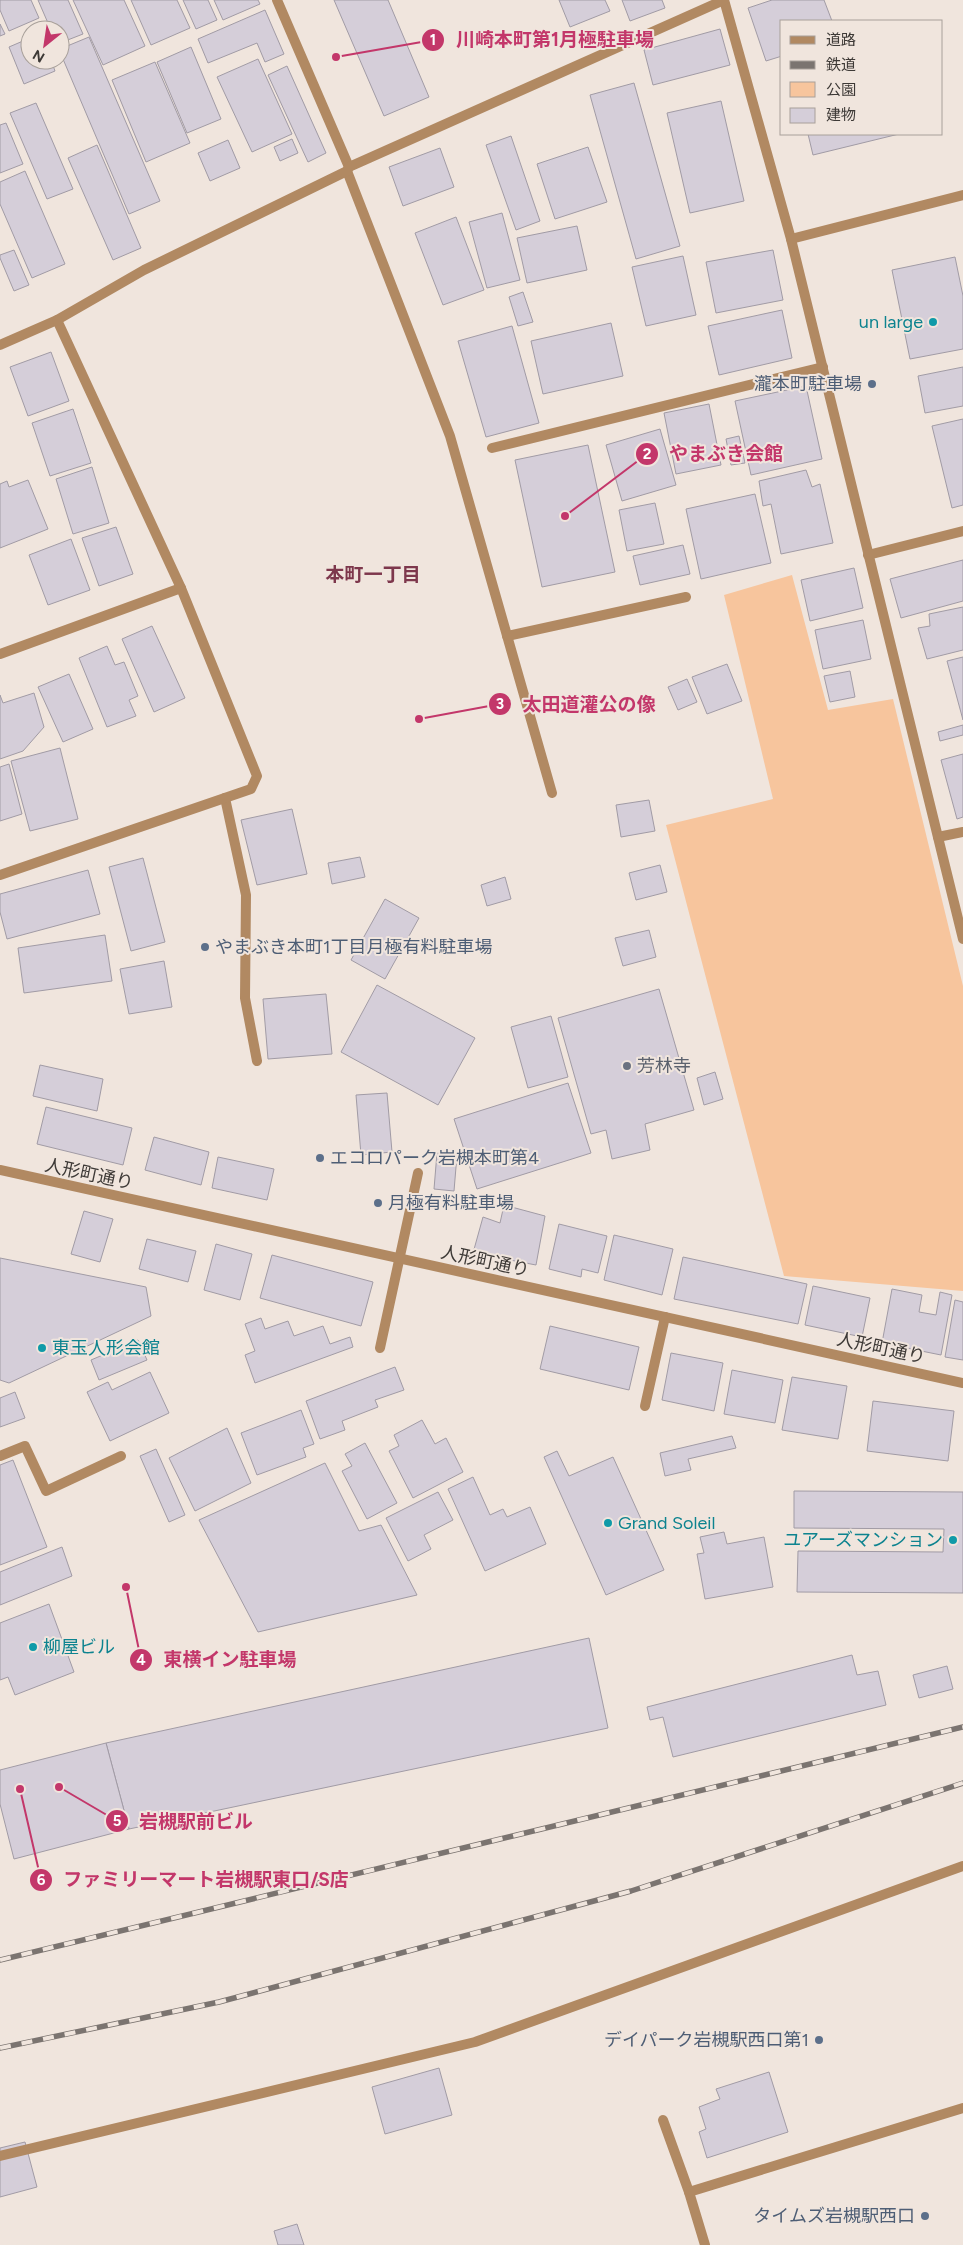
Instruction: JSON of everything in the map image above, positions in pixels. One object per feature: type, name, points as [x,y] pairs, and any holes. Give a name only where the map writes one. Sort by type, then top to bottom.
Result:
[{"type":"street","points":[[277,0],[348,169],[450,436],[552,793]]},
{"type":"street","points":[[0,345],[57,320],[144,270],[348,169],[724,0],[791,238],[963,939]]},
{"type":"street","points":[[791,238],[963,195]]},
{"type":"street","points":[[0,875],[250,789],[257,776],[181,588],[57,320]]},
{"type":"street","points":[[492,448],[823,367]]},
{"type":"street","points":[[868,555],[963,531]]},
{"type":"street","points":[[0,654],[181,588]]},
{"type":"street","points":[[507,636],[686,597]]},
{"type":"street","points":[[225,798],[246,895],[245,998],[257,1062]]},
{"type":"street","points":[[938,837],[963,832]]},
{"type":"street","name":"人形町通り","points":[[0,1170],[963,1383]]},
{"type":"street","points":[[380,1348],[418,1173]]},
{"type":"street","points":[[645,1406],[665,1317]]},
{"type":"street","points":[[0,1456],[24,1446],[46,1491],[121,1456]]},
{"type":"street","points":[[0,2156],[475,2042],[963,1866]]},
{"type":"street","points":[[689,2192],[963,2108]]},
{"type":"street","points":[[663,2120],[689,2192],[705,2245]]},
{"type":"green space","points":[[792,575],[828,710],[893,699],[963,986],[963,1291],[784,1276],[666,825],[773,799],[724,595]]},
{"type":"building","points":[[0,0],[31,0],[39,18],[34,20],[20,20],[20,26],[9,31],[0,10]]},
{"type":"building","points":[[38,0],[68,0],[83,34],[70,39],[70,20],[47,20]]},
{"type":"building","points":[[73,0],[124,0],[145,46],[103,65]]},
{"type":"building","points":[[131,0],[177,0],[190,28],[151,45]]},
{"type":"building","points":[[183,0],[208,0],[217,20],[196,29]]},
{"type":"building","points":[[214,0],[258,0],[260,4],[223,20]]},
{"type":"building","points":[[334,0],[388,0],[429,97],[384,116]]},
{"type":"building","points":[[559,0],[605,0],[610,11],[570,27]]},
{"type":"building","points":[[622,0],[662,0],[665,8],[630,21]]},
{"type":"building","points":[[772,0],[824,0],[832,20],[780,20],[780,57],[766,61],[748,8]]},
{"type":"building","points":[[265,10],[284,54],[265,62],[257,43],[208,63],[198,39]]},
{"type":"building","points":[[0,24],[5,34],[0,36]]},
{"type":"building","points":[[720,29],[730,65],[653,85],[644,50]]},
{"type":"building","points":[[89,37],[160,201],[129,214],[68,70],[70,70],[70,45]]},
{"type":"building","points":[[20,42],[20,70],[55,71],[24,84],[9,47]]},
{"type":"building","points":[[191,47],[221,119],[187,133],[157,62]]},
{"type":"building","points":[[258,59],[292,134],[252,152],[217,77]]},
{"type":"building","points":[[155,62],[190,143],[146,162],[112,80]]},
{"type":"building","points":[[287,66],[326,153],[308,162],[268,75]]},
{"type":"building","points":[[634,83],[680,246],[636,259],[590,95]]},
{"type":"building","points":[[721,101],[744,201],[690,213],[667,113]]},
{"type":"building","points":[[36,103],[73,189],[47,199],[10,113]]},
{"type":"building","points":[[6,123],[23,164],[0,173],[0,125]]},
{"type":"building","points":[[808,135],[895,135],[813,155]]},
{"type":"building","points":[[511,136],[540,221],[516,230],[486,145]]},
{"type":"building","points":[[292,139],[298,153],[280,161],[274,147]]},
{"type":"building","points":[[228,140],[240,168],[210,181],[198,153]]},
{"type":"building","points":[[97,145],[141,248],[113,260],[68,158]]},
{"type":"building","points":[[588,147],[607,202],[555,219],[537,164]]},
{"type":"building","points":[[440,148],[454,187],[403,206],[389,167]]},
{"type":"building","points":[[25,171],[65,264],[32,278],[0,204],[0,182]]},
{"type":"building","points":[[502,213],[520,280],[487,288],[469,222]]},
{"type":"building","points":[[456,217],[484,290],[443,305],[415,233]]},
{"type":"building","points":[[577,226],[587,270],[527,283],[517,238]]},
{"type":"building","points":[[14,250],[29,285],[14,291],[0,255]]},
{"type":"building","points":[[773,250],[783,300],[716,313],[706,262]]},
{"type":"building","points":[[683,256],[696,315],[646,326],[632,267]]},
{"type":"building","name":"un large","points":[[955,257],[963,296],[963,349],[910,359],[892,270]]},
{"type":"building","points":[[523,292],[533,322],[518,326],[509,297]]},
{"type":"building","points":[[782,310],[792,358],[719,375],[708,326]]},
{"type":"building","points":[[611,323],[623,376],[543,394],[531,341]]},
{"type":"building","points":[[512,326],[539,423],[486,437],[458,341]]},
{"type":"building","points":[[51,352],[69,401],[28,416],[10,367]]},
{"type":"building","points":[[963,367],[963,406],[925,413],[918,376]]},
{"type":"building","points":[[806,386],[822,459],[751,475],[735,401]]},
{"type":"building","points":[[709,404],[721,465],[676,474],[664,413]]},
{"type":"building","points":[[73,409],[91,463],[50,476],[32,423]]},
{"type":"building","points":[[963,419],[963,505],[952,508],[932,426]]},
{"type":"building","points":[[660,429],[676,485],[622,501],[606,445]]},
{"type":"building","points":[[739,436],[745,463],[731,465],[726,439]]},
{"type":"building","points":[[588,445],[615,572],[542,587],[515,460]]},
{"type":"building","points":[[92,467],[109,523],[73,534],[56,479]]},
{"type":"building","points":[[806,470],[812,487],[820,484],[833,543],[781,554],[771,504],[763,506],[759,481]]},
{"type":"building","points":[[28,480],[48,529],[0,548],[0,484],[7,481],[9,487]]},
{"type":"building","points":[[755,494],[771,563],[701,579],[686,509]]},
{"type":"building","points":[[655,503],[664,544],[627,551],[619,510]]},
{"type":"building","points":[[116,527],[133,574],[99,586],[82,538]]},
{"type":"building","points":[[71,539],[90,590],[48,605],[29,555]]},
{"type":"building","points":[[683,545],[690,574],[640,585],[633,556]]},
{"type":"building","points":[[963,560],[963,601],[901,618],[890,579]]},
{"type":"building","points":[[854,568],[863,608],[810,621],[801,580]]},
{"type":"building","points":[[963,607],[963,650],[927,659],[918,628],[930,626],[929,614]]},
{"type":"building","points":[[863,620],[871,659],[823,669],[815,630]]},
{"type":"building","points":[[152,626],[185,698],[154,712],[122,639]]},
{"type":"building","points":[[107,646],[115,665],[124,662],[138,696],[129,700],[136,716],[107,727],[79,658]]},
{"type":"building","points":[[963,657],[963,720],[947,661]]},
{"type":"building","points":[[727,664],[742,701],[707,714],[692,677]]},
{"type":"building","points":[[850,671],[855,697],[830,702],[824,676]]},
{"type":"building","points":[[69,674],[93,729],[63,742],[38,687]]},
{"type":"building","points":[[687,679],[697,702],[678,710],[668,687]]},
{"type":"building","points":[[34,693],[44,727],[23,751],[0,759],[0,695],[3,703]]},
{"type":"building","points":[[963,725],[963,735],[940,741],[938,732]]},
{"type":"building","points":[[60,748],[78,819],[30,831],[11,761]]},
{"type":"building","points":[[963,754],[963,817],[957,819],[941,760]]},
{"type":"building","points":[[9,764],[22,814],[0,821],[0,767]]},
{"type":"building","points":[[649,800],[655,831],[621,837],[616,805]]},
{"type":"building","points":[[292,809],[307,874],[257,885],[241,820]]},
{"type":"building","points":[[360,857],[365,877],[332,884],[328,863]]},
{"type":"building","points":[[143,858],[165,942],[131,951],[109,867]]},
{"type":"building","points":[[660,865],[667,892],[636,900],[629,873]]},
{"type":"building","points":[[88,870],[100,914],[7,939],[0,912],[0,894]]},
{"type":"building","points":[[505,877],[511,899],[487,906],[481,885]]},
{"type":"building","points":[[385,899],[419,918],[385,979],[351,960]]},
{"type":"building","points":[[649,930],[656,957],[623,966],[615,938]]},
{"type":"building","points":[[105,935],[112,981],[24,993],[18,948]]},
{"type":"building","points":[[164,961],[172,1007],[129,1014],[120,969]]},
{"type":"building","points":[[377,985],[475,1038],[438,1105],[341,1052]]},
{"type":"building","points":[[659,989],[694,1110],[645,1124],[650,1150],[612,1159],[606,1130],[591,1134],[558,1018]]},
{"type":"building","points":[[326,994],[332,1054],[268,1059],[263,999]]},
{"type":"building","points":[[551,1016],[568,1077],[528,1088],[511,1027]]},
{"type":"building","points":[[40,1065],[103,1079],[97,1111],[33,1096]]},
{"type":"building","points":[[715,1072],[723,1099],[704,1105],[697,1078]]},
{"type":"building","points":[[568,1083],[591,1153],[477,1189],[454,1119]]},
{"type":"building","points":[[387,1093],[392,1152],[361,1155],[356,1095]]},
{"type":"building","points":[[46,1107],[132,1128],[123,1165],[37,1144]]},
{"type":"building","points":[[154,1137],[209,1152],[201,1185],[145,1170]]},
{"type":"building","points":[[437,1153],[457,1155],[454,1191],[434,1189]]},
{"type":"building","points":[[218,1157],[274,1169],[267,1200],[212,1188]]},
{"type":"building","points":[[504,1205],[545,1216],[536,1265],[473,1253],[483,1217],[500,1223]]},
{"type":"building","points":[[84,1211],[113,1219],[100,1262],[71,1254]]},
{"type":"building","points":[[559,1224],[607,1236],[598,1273],[582,1269],[581,1277],[549,1269]]},
{"type":"building","points":[[614,1235],[673,1249],[662,1295],[604,1280]]},
{"type":"building","points":[[147,1239],[196,1251],[188,1282],[139,1269]]},
{"type":"building","points":[[216,1244],[252,1254],[240,1300],[204,1290]]},
{"type":"building","points":[[272,1255],[373,1282],[361,1326],[260,1298]]},
{"type":"building","points":[[683,1257],[807,1284],[798,1324],[674,1299]]},
{"type":"building","name":"東玉人形会館","points":[[0,1258],[146,1287],[151,1316],[9,1383],[0,1380]]},
{"type":"building","points":[[813,1286],[870,1298],[862,1337],[805,1325]]},
{"type":"building","points":[[892,1289],[922,1295],[919,1312],[936,1315],[940,1292],[952,1295],[941,1355],[882,1343]]},
{"type":"building","points":[[955,1300],[963,1302],[963,1360],[945,1357]]},
{"type":"building","points":[[261,1318],[265,1329],[288,1321],[294,1336],[323,1326],[330,1344],[350,1337],[353,1347],[255,1383],[245,1355],[255,1351],[245,1324]]},
{"type":"building","points":[[550,1326],[639,1347],[629,1390],[540,1369]]},
{"type":"building","points":[[138,1340],[147,1360],[99,1380],[91,1360]]},
{"type":"building","points":[[671,1353],[723,1363],[714,1411],[662,1400]]},
{"type":"building","points":[[395,1367],[404,1390],[375,1400],[378,1407],[342,1421],[345,1430],[320,1439],[306,1401]]},
{"type":"building","points":[[732,1370],[783,1380],[775,1423],[724,1414]]},
{"type":"building","points":[[150,1372],[169,1413],[110,1441],[87,1392],[108,1382],[112,1390]]},
{"type":"building","points":[[792,1377],[847,1386],[838,1439],[782,1430]]},
{"type":"building","points":[[15,1392],[25,1418],[0,1427],[0,1398]]},
{"type":"building","points":[[873,1401],[954,1411],[948,1461],[867,1451]]},
{"type":"building","points":[[301,1410],[314,1444],[303,1448],[306,1457],[257,1475],[241,1433]]},
{"type":"building","points":[[422,1420],[435,1444],[446,1438],[463,1472],[413,1498],[389,1451],[399,1446],[394,1435]]},
{"type":"building","points":[[227,1428],[251,1483],[195,1511],[169,1458]]},
{"type":"building","points":[[732,1436],[736,1448],[688,1459],[691,1470],[665,1476],[660,1453]]},
{"type":"building","points":[[365,1443],[397,1503],[367,1519],[342,1471],[352,1466],[345,1454]]},
{"type":"building","points":[[156,1449],[185,1515],[169,1522],[140,1456]]},
{"type":"building","name":"Grand Soleil","points":[[557,1451],[569,1476],[613,1457],[664,1570],[606,1595],[544,1457]]},
{"type":"building","points":[[13,1460],[47,1547],[0,1565],[0,1465]]},
{"type":"building","points":[[325,1463],[359,1531],[381,1525],[417,1595],[258,1632],[199,1520]]},
{"type":"building","points":[[473,1477],[490,1515],[503,1509],[507,1517],[530,1507],[546,1544],[485,1571],[448,1489]]},
{"type":"building","name":"ユアーズマンション","points":[[794,1491],[963,1492],[963,1593],[797,1592],[798,1551],[943,1552],[944,1529],[794,1528]]},
{"type":"building","points":[[438,1492],[453,1520],[424,1535],[431,1549],[408,1561],[386,1518]]},
{"type":"building","points":[[724,1532],[727,1544],[764,1537],[773,1587],[705,1599],[697,1554],[704,1553],[700,1537]]},
{"type":"building","points":[[62,1547],[72,1576],[0,1605],[0,1572]]},
{"type":"building","name":"柳屋ビル","points":[[49,1604],[74,1672],[15,1695],[8,1677],[0,1680],[0,1623]]},
{"type":"building","points":[[589,1638],[608,1728],[129,1829],[106,1743]]},
{"type":"building","points":[[852,1655],[857,1675],[878,1671],[886,1705],[673,1757],[663,1717],[650,1720],[647,1707]]},
{"type":"building","points":[[947,1666],[953,1689],[919,1698],[913,1675]]},
{"type":"building","points":[[106,1743],[129,1829],[14,1859],[0,1804],[0,1770]]},
{"type":"building","points":[[439,2068],[452,2115],[385,2134],[372,2087]]},
{"type":"building","points":[[769,2072],[788,2132],[707,2158],[699,2132],[706,2129],[699,2107],[720,2099],[716,2089]]},
{"type":"building","points":[[25,2142],[37,2187],[0,2197],[0,2148]]},
{"type":"building","points":[[297,2224],[304,2245],[278,2245],[274,2231]]},
{"type":"railway","points":[[0,1960],[963,1727]]},
{"type":"railway","points":[[0,2048],[219,2002],[631,1891],[963,1783]]},
{"type":"place","name":"川崎本町第1月極駐車場","points":[[336,57]]},
{"type":"place","name":"un large","points":[[933,322]]},
{"type":"place","name":"瀧本町駐車場","points":[[872,384]]},
{"type":"place","name":"やまぶき会館","points":[[565,516]]},
{"type":"place","name":"太田道灌公の像","points":[[419,719]]},
{"type":"place","name":"やまぶき本町1丁目月極有料駐車場","points":[[205,947]]},
{"type":"place","name":"芳林寺","points":[[627,1066]]},
{"type":"place","name":"エコロパーク岩槻本町第4","points":[[320,1158]]},
{"type":"place","name":"月極有料駐車場","points":[[378,1203]]},
{"type":"place","name":"東玉人形会館","points":[[42,1348]]},
{"type":"place","name":"Grand Soleil","points":[[608,1523]]},
{"type":"place","name":"ユアーズマンション","points":[[953,1540]]},
{"type":"place","name":"東横イン駐車場","points":[[126,1587]]},
{"type":"place","name":"柳屋ビル","points":[[33,1647]]},
{"type":"place","name":"岩槻駅前ビル","points":[[59,1787]]},
{"type":"place","name":"ファミリーマート岩槻駅東口/S店","points":[[20,1789]]},
{"type":"place","name":"デイパーク岩槻駅西口第1","points":[[819,2040]]},
{"type":"place","name":"タイムズ岩槻駅西口","points":[[925,2216]]},
{"type":"district","name":"本町一丁目","points":[[373,574]]}]
